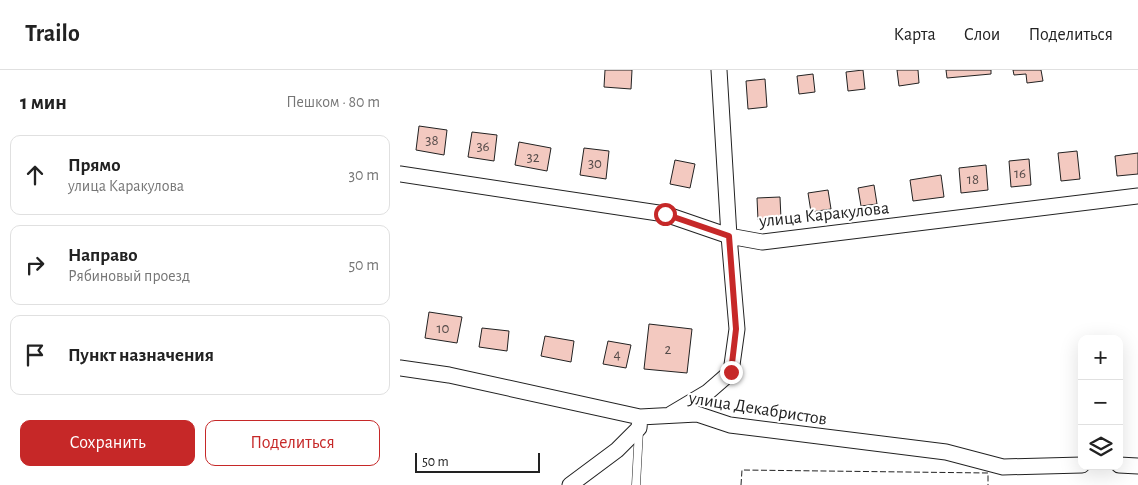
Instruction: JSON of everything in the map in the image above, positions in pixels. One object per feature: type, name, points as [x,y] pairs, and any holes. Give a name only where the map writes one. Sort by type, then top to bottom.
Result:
[{"type":"street","points":[[670,414],[708,392],[731,372],[736,329],[719,70]]},
{"type":"street","name":"улица Каракулова","points":[[400,174],[665,214],[729,236],[762,242],[1138,196]]},
{"type":"street","name":"улица Декабристов","points":[[400,368],[449,376],[640,423],[670,414],[697,414],[739,426],[946,452],[1003,467],[1078,465]]},
{"type":"street","points":[[570,485],[617,450],[640,423]]},
{"type":"street","points":[[1123,465],[1138,466]]},
{"type":"lane","points":[[636,485],[640,423]]},
{"type":"building","points":[[605,70],[632,70],[631,89],[604,87]]},
{"type":"building","points":[[863,70],[865,89],[848,91],[846,72]]},
{"type":"building","points":[[897,70],[918,70],[919,83],[899,86]]},
{"type":"building","points":[[946,70],[991,70],[991,74],[947,78]]},
{"type":"building","points":[[1013,70],[1041,70],[1043,81],[1027,83],[1026,74],[1014,75]]},
{"type":"building","points":[[813,74],[815,92],[799,94],[797,76]]},
{"type":"building","points":[[765,79],[767,107],[748,109],[746,81]]},
{"type":"building","points":[[419,126],[447,130],[444,155],[416,150]]},
{"type":"building","points":[[472,132],[497,135],[494,161],[468,157]]},
{"type":"building","points":[[519,142],[551,148],[547,171],[515,165]]},
{"type":"building","points":[[584,148],[609,151],[606,179],[580,175]]},
{"type":"building","points":[[1077,151],[1080,179],[1061,181],[1058,153]]},
{"type":"building","points":[[1138,153],[1138,174],[1117,176],[1115,156]]},
{"type":"building","points":[[1029,159],[1031,185],[1011,187],[1009,161]]},
{"type":"building","points":[[675,160],[695,164],[690,188],[670,184]]},
{"type":"building","points":[[986,165],[988,190],[961,193],[959,168]]},
{"type":"building","points":[[941,175],[944,197],[913,201],[910,180]]},
{"type":"building","points":[[874,185],[877,204],[861,206],[858,188]]},
{"type":"building","points":[[828,190],[831,209],[811,212],[808,193]]},
{"type":"building","points":[[780,197],[781,219],[758,220],[757,198]]},
{"type":"building","points":[[429,312],[462,317],[457,343],[425,338]]},
{"type":"building","points":[[649,324],[692,329],[687,373],[644,369]]},
{"type":"building","points":[[482,328],[509,331],[507,351],[479,347]]},
{"type":"building","points":[[545,336],[574,341],[571,362],[541,356]]},
{"type":"building","points":[[608,341],[631,345],[626,368],[603,364]]},
{"type":"fence","points":[[741,485],[742,470],[988,473],[988,485]]},
{"type":"route","points":[[665,214],[729,236],[736,329],[731,372]]}]
